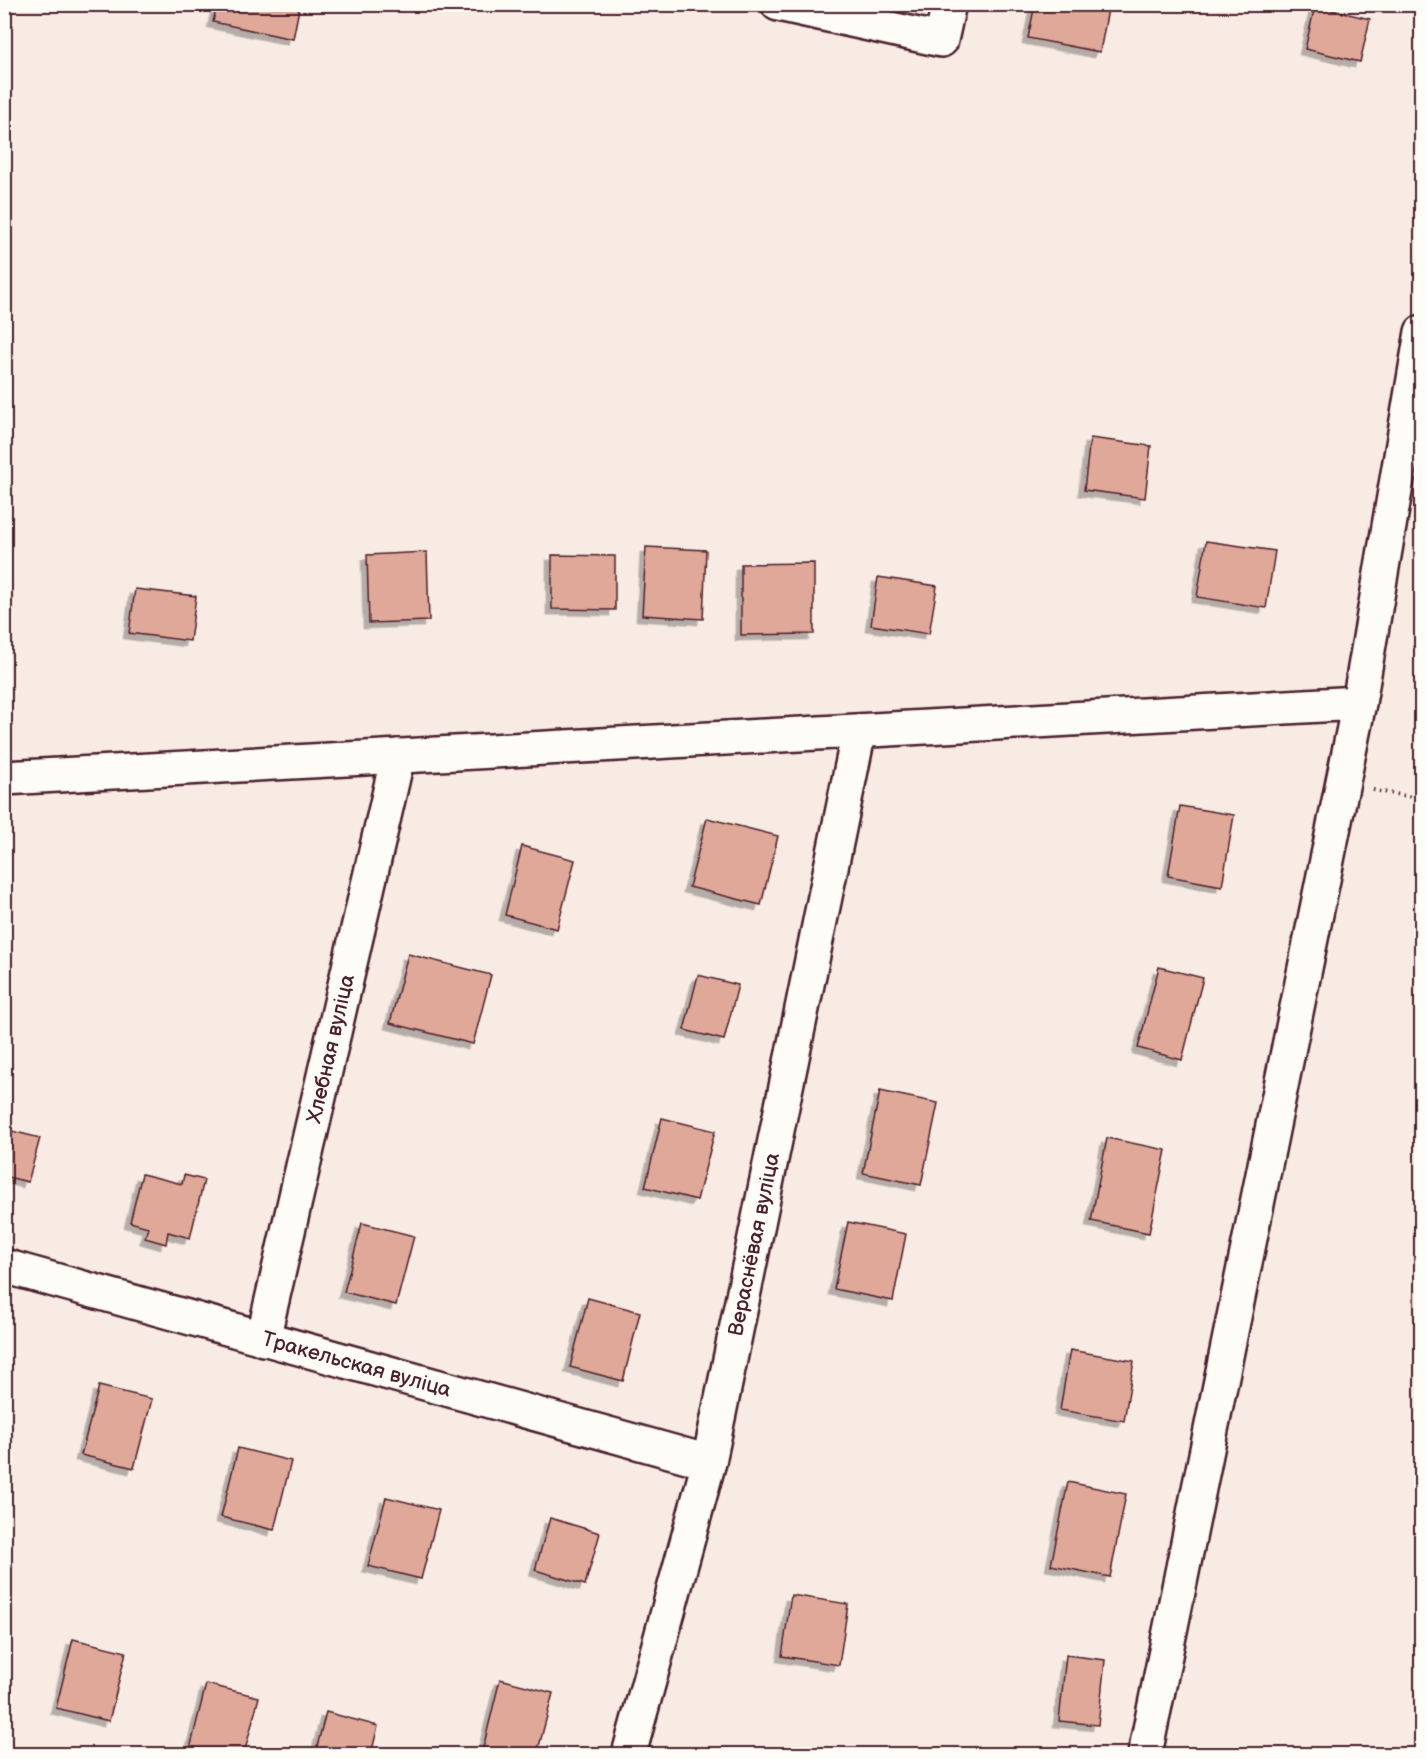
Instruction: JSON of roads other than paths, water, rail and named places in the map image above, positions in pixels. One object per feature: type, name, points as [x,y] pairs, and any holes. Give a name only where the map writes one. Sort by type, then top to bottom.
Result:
[{"type":"street","points":[[778,4],[941,40],[949,4]]},
{"type":"street","points":[[1145,1755],[1359,703],[1422,332]]},
{"type":"street","points":[[4,778],[1359,703]]},
{"type":"street","name":"Вераснёвая вуліца","points":[[629,1755],[709,1462],[859,731]]},
{"type":"street","name":"Хлебная вуліца","points":[[263,1339],[398,756]]},
{"type":"street","name":"Тракельская вуліца","points":[[4,1266],[709,1462]]}]
